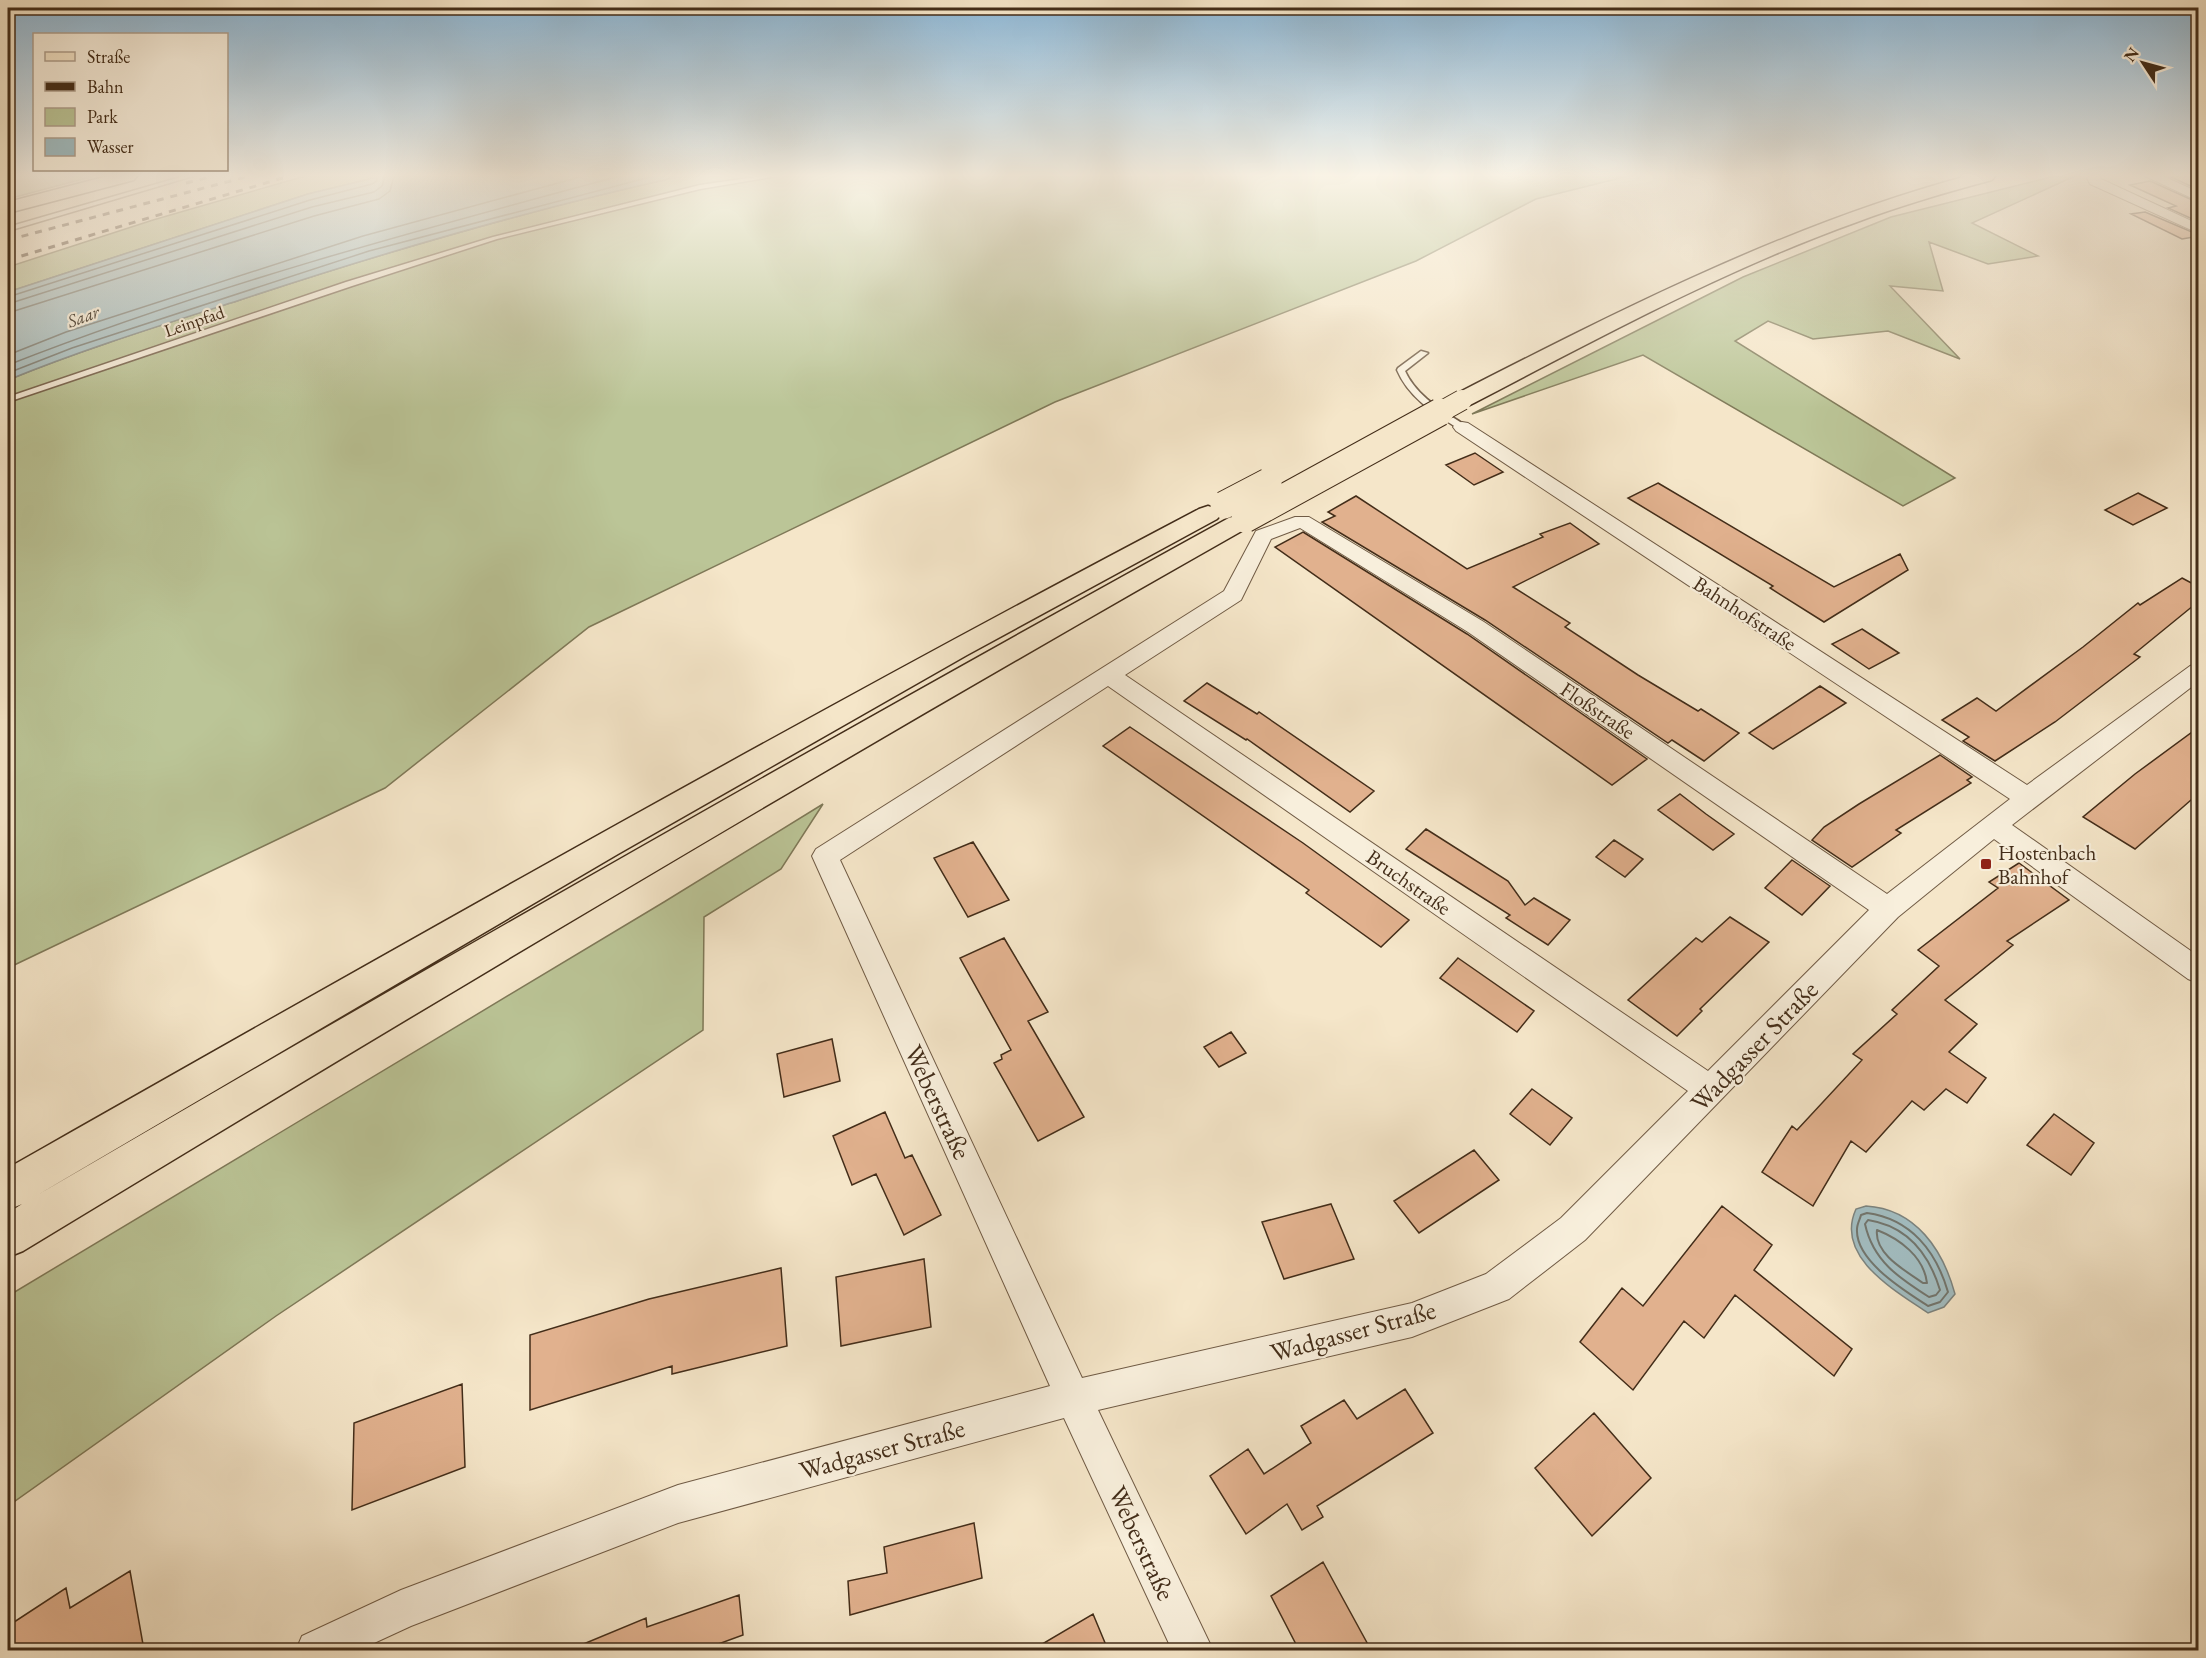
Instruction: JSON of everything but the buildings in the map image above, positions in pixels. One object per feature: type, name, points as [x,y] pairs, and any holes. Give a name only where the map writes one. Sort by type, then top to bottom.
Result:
[{"type":"main road","points":[[1566,325],[1718,253]]},
{"type":"main road","points":[[1444,398],[1590,334],[1732,266],[1764,253]]},
{"type":"main road","points":[[8,1190],[606,845],[957,648],[1234,512],[1444,398],[1547,335]]},
{"type":"main road","points":[[8,1236],[695,830],[976,667],[1234,512]]},
{"type":"street","name":"Bahnhofstraße","points":[[1462,427],[2028,798]]},
{"type":"street","name":"Floßstraße","points":[[1107,674],[1233,595],[1263,535],[1302,521],[1476,627],[1888,909]]},
{"type":"street","name":"Wadgasser Straße","points":[[316,1650],[401,1610],[678,1504],[1073,1398],[1412,1320],[1497,1287],[1573,1229],[1888,909],[2028,798],[2199,670]]},
{"type":"street","name":"Bruchstraße","points":[[1107,674],[1711,1090]]},
{"type":"street","name":"Weberstraße","points":[[1107,674],[825,856],[1073,1398],[1193,1650]]},
{"type":"street","points":[[1995,826],[2199,971]]},
{"type":"lane","name":"Leinpfad","points":[[8,400],[447,253]]},
{"type":"lane","points":[[1424,353],[1401,370],[1405,382],[1444,398],[1462,427]]},
{"type":"lane","points":[[1418,411],[1444,398]]},
{"type":"lane","points":[[1269,493],[1279,487]]},
{"type":"green space","points":[[50,253],[126,253],[8,292],[8,267]]},
{"type":"green space","points":[[387,253],[1431,253],[1055,402],[589,627],[385,788],[8,968],[8,380],[123,338]]},
{"type":"green space","points":[[1801,253],[1932,253],[1943,291],[1890,286],[1960,359],[1888,331],[1813,339],[1768,321],[1735,341],[1955,478],[1903,506],[1643,355],[1472,414],[1743,277]]},
{"type":"green space","points":[[1960,253],[2033,253],[2038,256],[1988,264]]},
{"type":"green space","points":[[823,804],[781,869],[704,917],[703,1030],[276,1316],[8,1506],[8,1296]]},
{"type":"water","name":"Saar","points":[[126,253],[387,253],[123,338],[8,380],[8,292]]},
{"type":"water","points":[[1866,1206],[1884,1209],[1899,1215],[1925,1235],[1943,1262],[1955,1294],[1944,1307],[1928,1313],[1885,1283],[1861,1257],[1853,1242],[1851,1226],[1856,1209]]},
{"type":"railway","points":[[8,260],[30,253]]},
{"type":"place","name":"Hostenbach Bahnhof","points":[[1986,864]]}]
